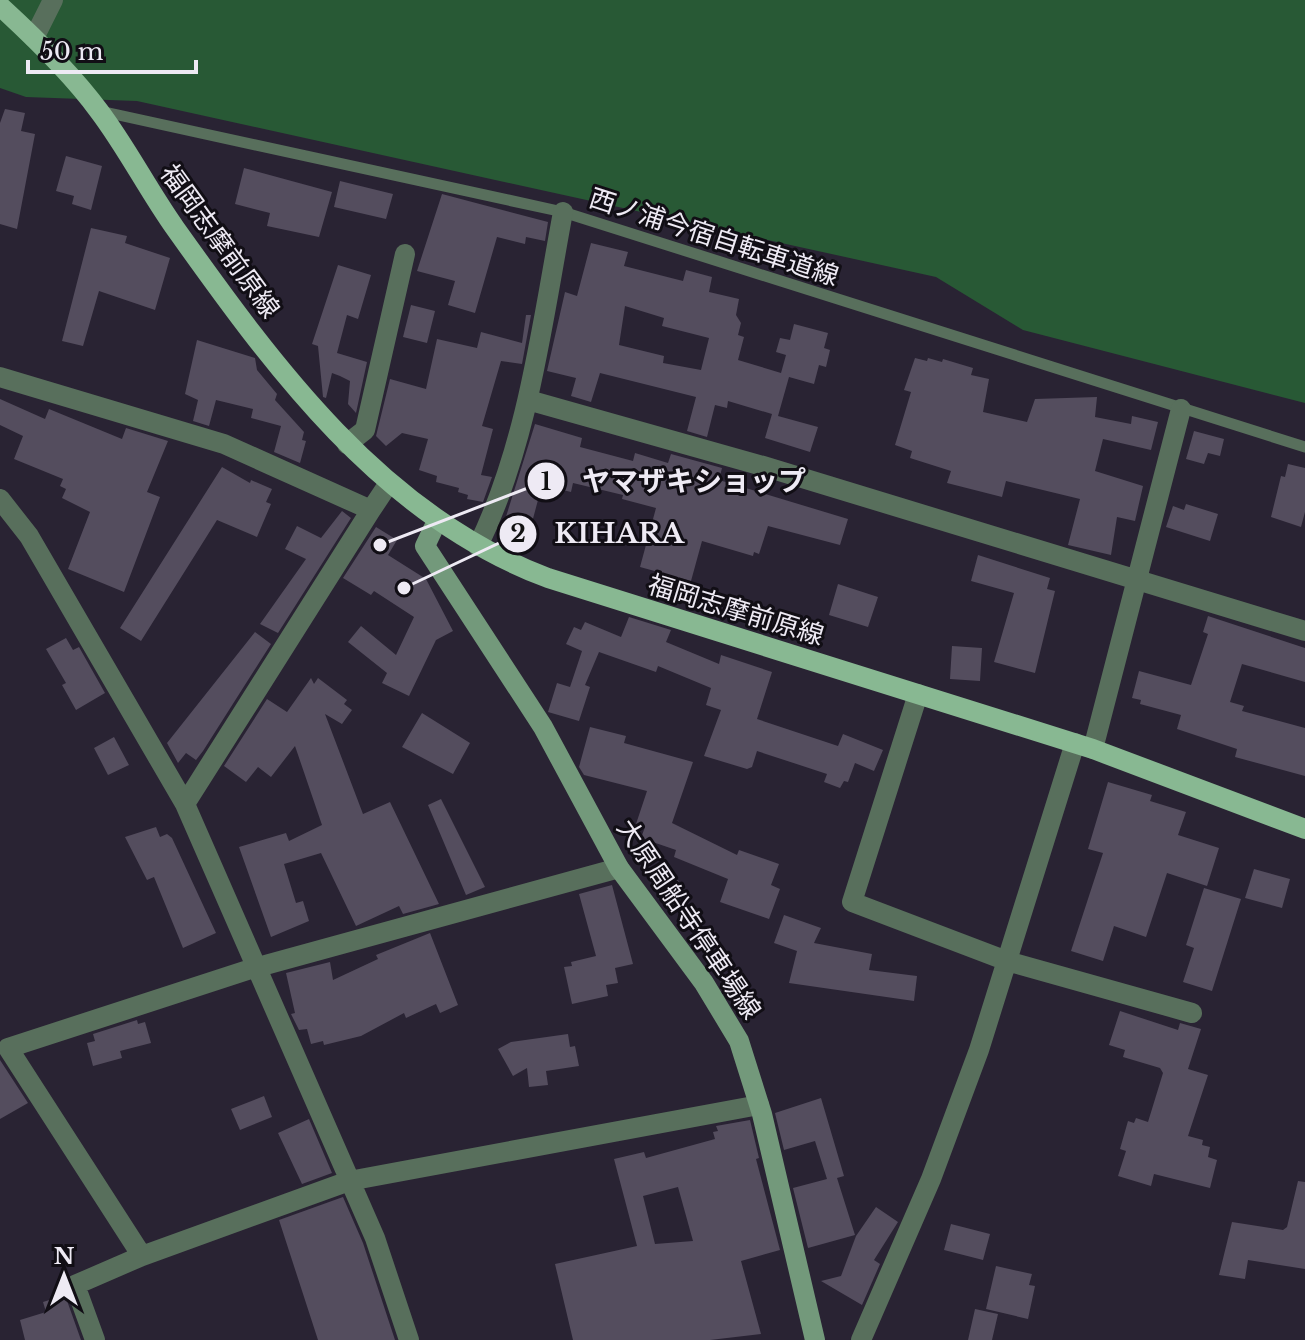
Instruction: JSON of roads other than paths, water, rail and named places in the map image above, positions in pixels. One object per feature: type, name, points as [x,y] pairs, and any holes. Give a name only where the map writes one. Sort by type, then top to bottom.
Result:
[{"type":"main road","name":"福岡志摩前原線","points":[[0,6],[34,38],[99,111],[174,227],[293,383],[347,444],[437,521],[478,546],[548,578],[1084,746],[1305,829]]},
{"type":"main road","name":"大原周船寺停車場線","points":[[437,521],[425,546],[543,727],[619,868],[704,983],[739,1041],[759,1105],[815,1340]]},
{"type":"street","points":[[34,38],[53,0]]},
{"type":"street","points":[[478,546],[489,523],[528,400],[563,212]]},
{"type":"street","points":[[347,444],[365,430],[405,254]]},
{"type":"street","points":[[0,377],[224,444],[371,510]]},
{"type":"street","points":[[528,400],[763,466],[1305,631]]},
{"type":"street","points":[[861,1340],[931,1179],[1084,746],[1138,580],[1181,409]]},
{"type":"street","points":[[185,804],[389,483]]},
{"type":"street","points":[[0,499],[29,536],[185,804],[254,968],[375,1238],[409,1340]]},
{"type":"street","points":[[918,694],[852,902],[1007,961],[1192,1013]]},
{"type":"street","points":[[142,1256],[8,1048],[254,968],[619,868]]},
{"type":"street","points":[[95,1340],[75,1285],[142,1256],[349,1181],[759,1105]]},
{"type":"lane","name":"西ノ浦今宿自転車道線","points":[[99,111],[563,212],[1305,447]]},
{"type":"place","name":"ヤマザキショップ","points":[[380,545]]},
{"type":"place","name":"KIHARA","points":[[404,588]]}]
